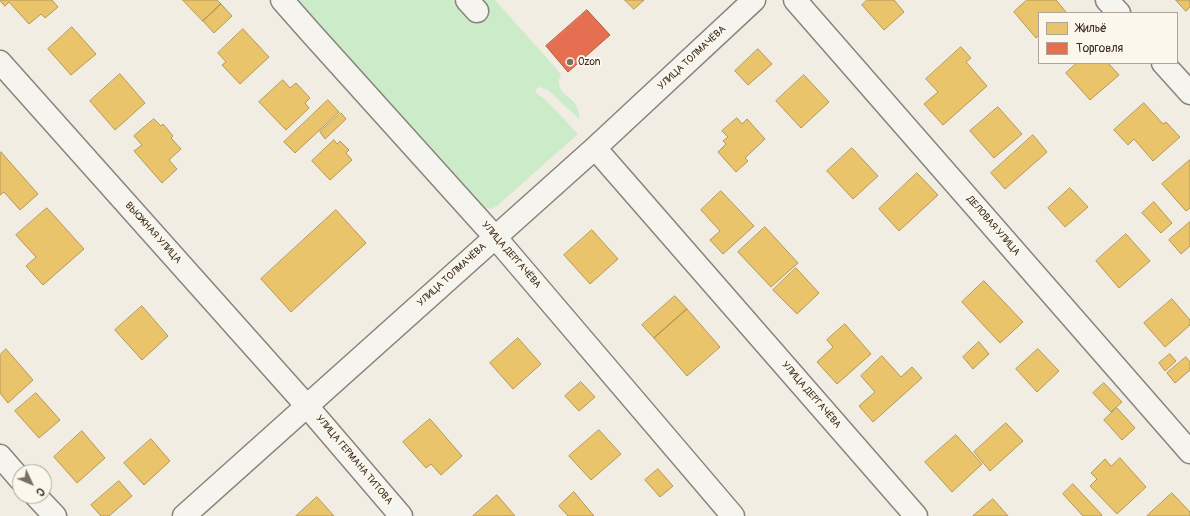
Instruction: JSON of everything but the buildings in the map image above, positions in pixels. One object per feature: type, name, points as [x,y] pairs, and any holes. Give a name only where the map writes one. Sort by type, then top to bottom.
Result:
[{"type":"street","name":"УЛИЦА ДЕРГАЧЁВА","points":[[282,0],[495,237],[733,516]]},
{"type":"street","name":"УЛИЦА ТОЛМАЧЁВА","points":[[184,516],[306,405],[595,148],[754,0]]},
{"type":"street","name":"ДЕЛОВАЯ УЛИЦА","points":[[795,0],[1190,452]]},
{"type":"street","points":[[1108,0],[1118,12]]},
{"type":"street","name":"ВЬЮЖНАЯ УЛИЦА","points":[[0,62],[306,405]]},
{"type":"street","points":[[1164,64],[1190,93]]},
{"type":"street","name":"УЛИЦА ДЕРГАЧЁВА","points":[[595,148],[916,516]]},
{"type":"street","name":"УЛИЦА ГЕРМАНА ТИТОВА","points":[[306,405],[401,516]]},
{"type":"street","points":[[0,456],[12,470]]},
{"type":"street","points":[[44,504],[55,516]]},
{"type":"green space","points":[[298,0],[453,0],[468,17],[471,0],[495,0],[561,74],[559,80],[560,88],[576,105],[580,117],[579,119],[548,90],[539,87],[535,90],[537,94],[546,100],[578,134],[497,206],[491,209],[482,208]]},
{"type":"place","name":"Ozon","points":[[570,62]]}]
